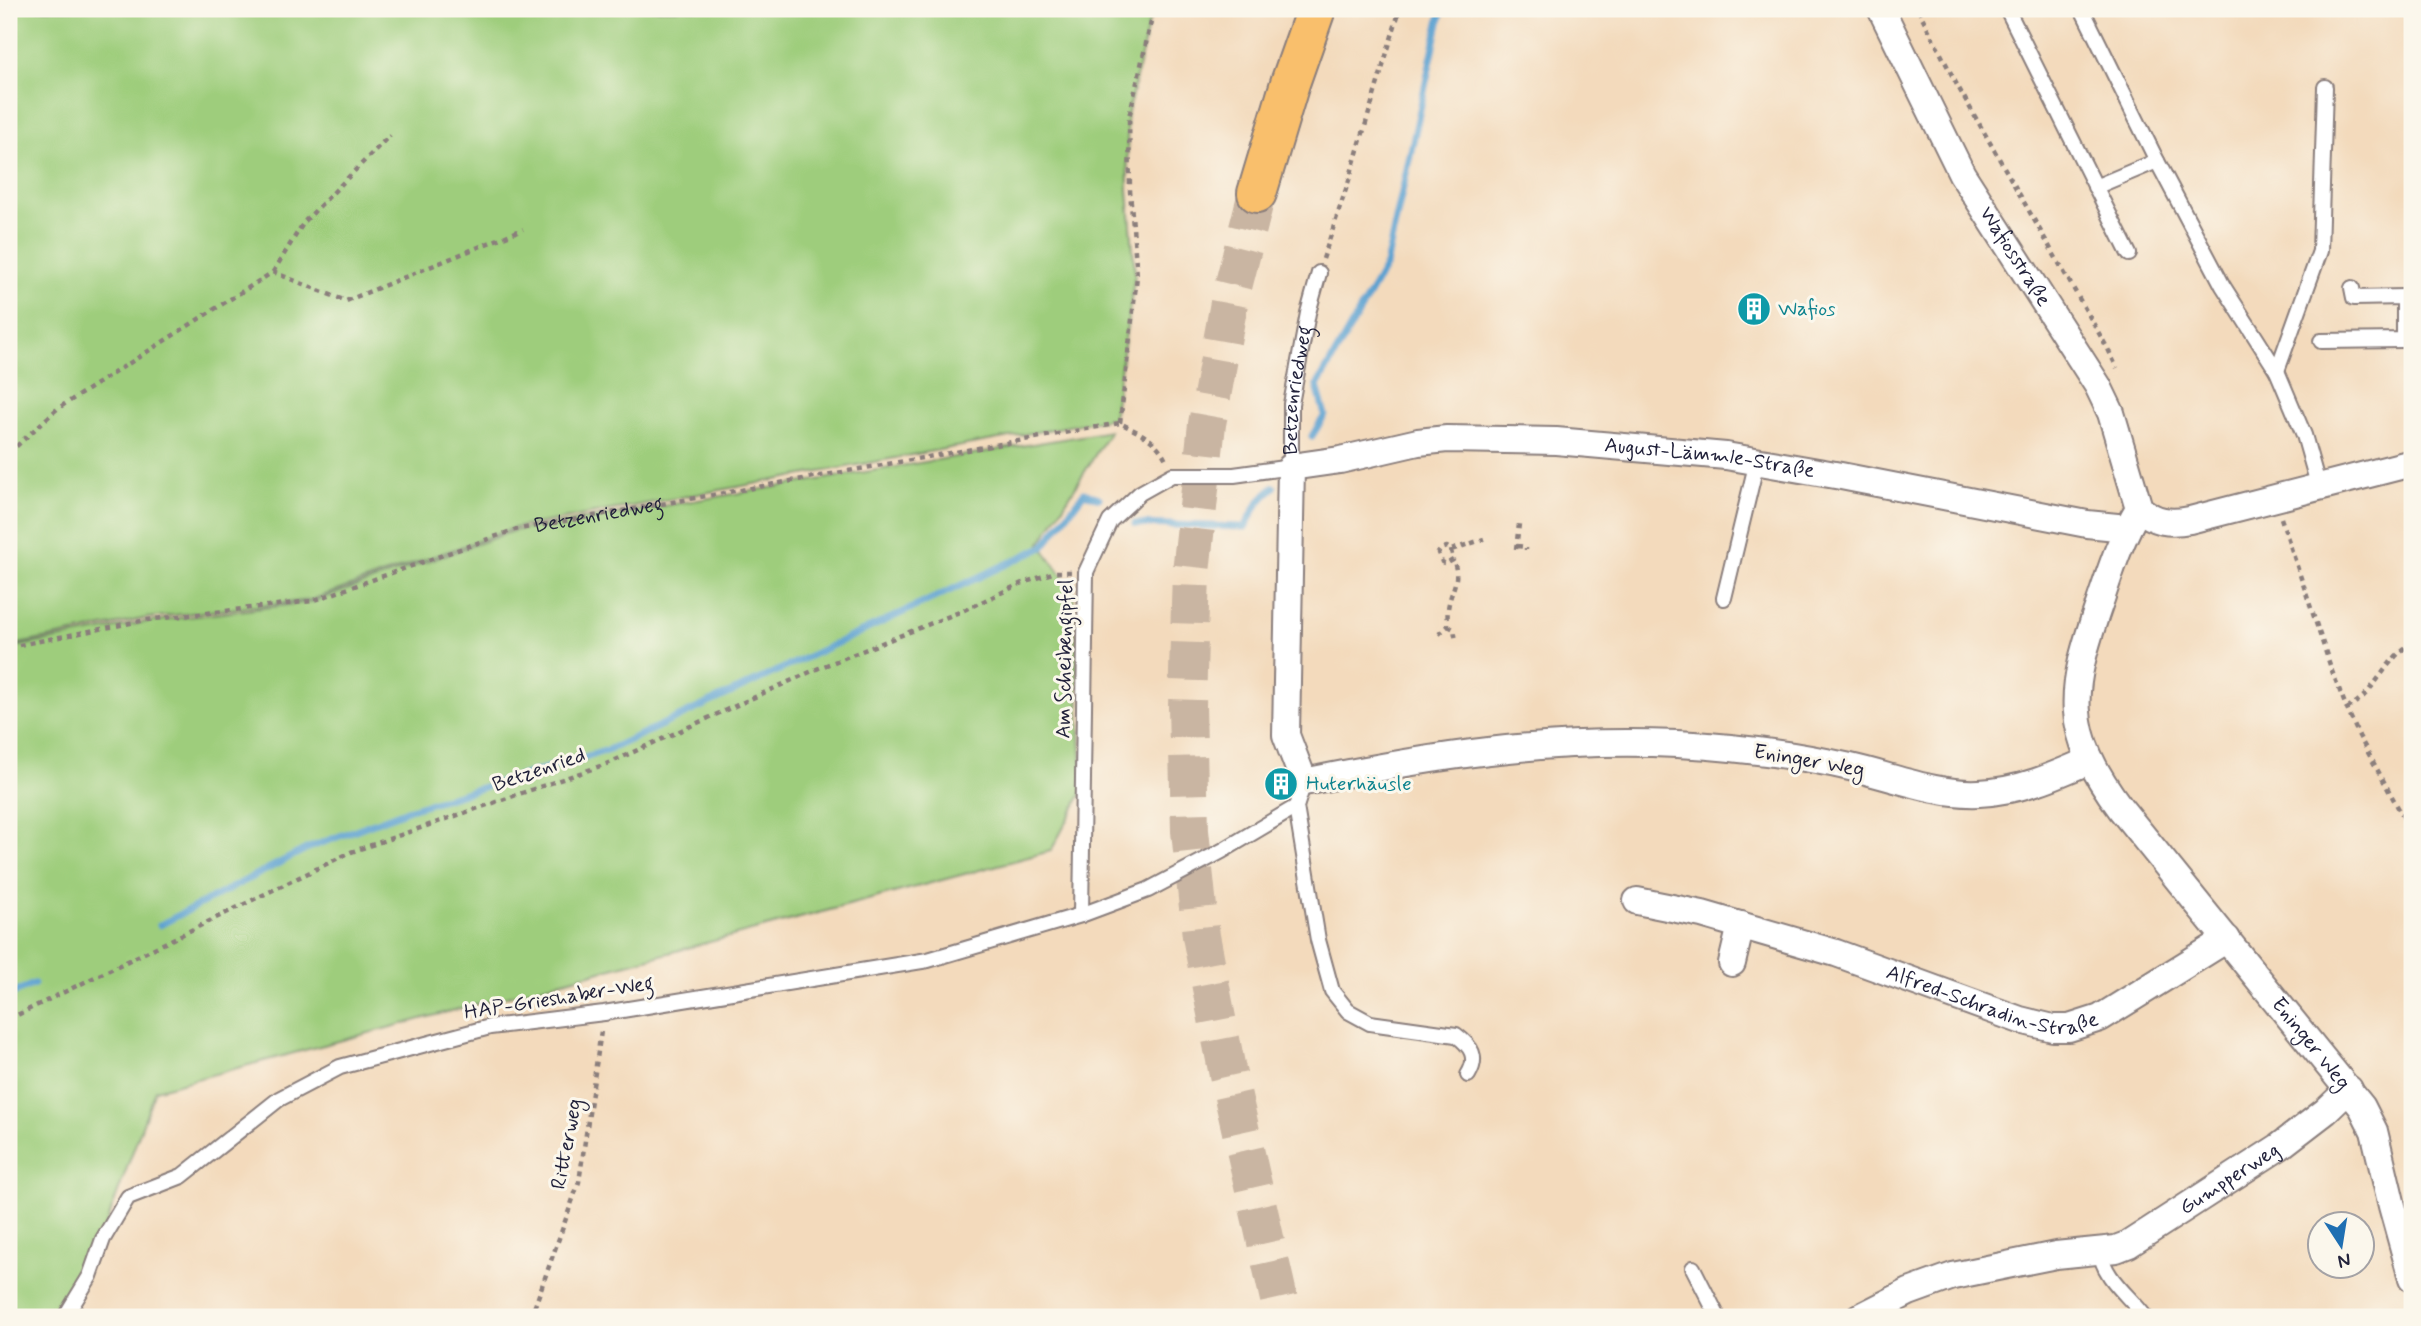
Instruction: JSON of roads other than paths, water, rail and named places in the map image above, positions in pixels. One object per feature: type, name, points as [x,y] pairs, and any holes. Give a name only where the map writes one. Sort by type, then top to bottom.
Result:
[{"type":"main road","points":[[1257,193],[1290,83],[1316,9]]},
{"type":"street","name":"Wafiosstraße","points":[[1881,9],[1962,174],[2098,386],[2110,413],[2133,518]]},
{"type":"street","name":"August-Lämmle-Straße","points":[[1291,467],[1340,460],[1418,442],[1477,438],[1668,450],[1756,461],[2087,524],[2150,517],[2175,523],[2412,463]]},
{"type":"street","name":"Betzenriedweg","points":[[1291,467],[1286,735],[1300,794]]},
{"type":"street","points":[[2090,760],[2076,709],[2078,671],[2082,652],[2133,518]]},
{"type":"street","name":"Eninger Weg","points":[[1300,794],[1454,754],[1585,743],[1679,744],[1794,756],[1949,790],[1976,793],[2004,791],[2027,785],[2090,760],[2121,809],[2349,1089],[2370,1119],[2412,1278]]},
{"type":"street","name":"Alfred-Schradin-Straße","points":[[1637,901],[1702,914],[1860,961],[2020,1020],[2053,1028],[2069,1028],[2100,1018],[2227,939]]},
{"type":"street","points":[[1732,963],[1741,925]]},
{"type":"street","name":"Gumpperweg","points":[[1860,1317],[1909,1292],[1953,1276],[2056,1255],[2116,1249],[2142,1237],[2279,1147],[2326,1111],[2349,1089]]},
{"type":"lane","points":[[2007,9],[2129,254]]},
{"type":"lane","points":[[2082,9],[2157,161],[2223,286],[2277,371],[2304,435],[2319,488]]},
{"type":"lane","points":[[2277,371],[2320,251],[2325,87]]},
{"type":"lane","points":[[2095,187],[2157,161]]},
{"type":"lane","name":"Betzenriedweg","points":[[1291,467],[1291,404],[1308,313],[1319,273]]},
{"type":"lane","points":[[2321,341],[2404,340],[2404,297],[2354,298],[2351,288]]},
{"type":"lane","points":[[1724,598],[1756,461]]},
{"type":"lane","name":"Am Scheibengipfel","points":[[1081,915],[1086,572],[1110,522],[1140,492],[1172,475],[1234,475],[1291,467]]},
{"type":"lane","points":[[1300,794],[1318,940],[1332,991],[1348,1011],[1370,1023],[1456,1035],[1468,1044],[1472,1051],[1472,1068],[1468,1075]]},
{"type":"lane","name":"HAP-Grieshaber-Weg","points":[[65,1317],[90,1276],[103,1239],[128,1197],[182,1176],[279,1099],[340,1067],[478,1030],[604,1013],[928,960],[1081,915],[1148,890],[1185,872],[1300,794]]},
{"type":"lane","points":[[2100,1251],[2102,1261],[2114,1282],[2145,1317]]},
{"type":"lane","points":[[1693,1268],[1718,1317]]},
{"type":"waterway","points":[[1312,436],[1325,415],[1317,386],[1386,265],[1442,9]]},
{"type":"waterway","points":[[1135,524],[1245,527],[1258,503],[1274,487]]},
{"type":"waterway","points":[[160,925],[306,849],[410,809],[608,750],[1043,547],[1084,493],[1099,498]]},
{"type":"waterway","points":[[9,995],[34,984]]},
{"type":"tunnel","points":[[1257,193],[1229,303],[1207,424],[1191,572],[1187,706],[1190,831],[1201,936],[1227,1070],[1283,1317]]},
{"type":"place","name":"Wafios","points":[[1754,309]]},
{"type":"place","name":"Huterhäusle","points":[[1281,784]]}]
